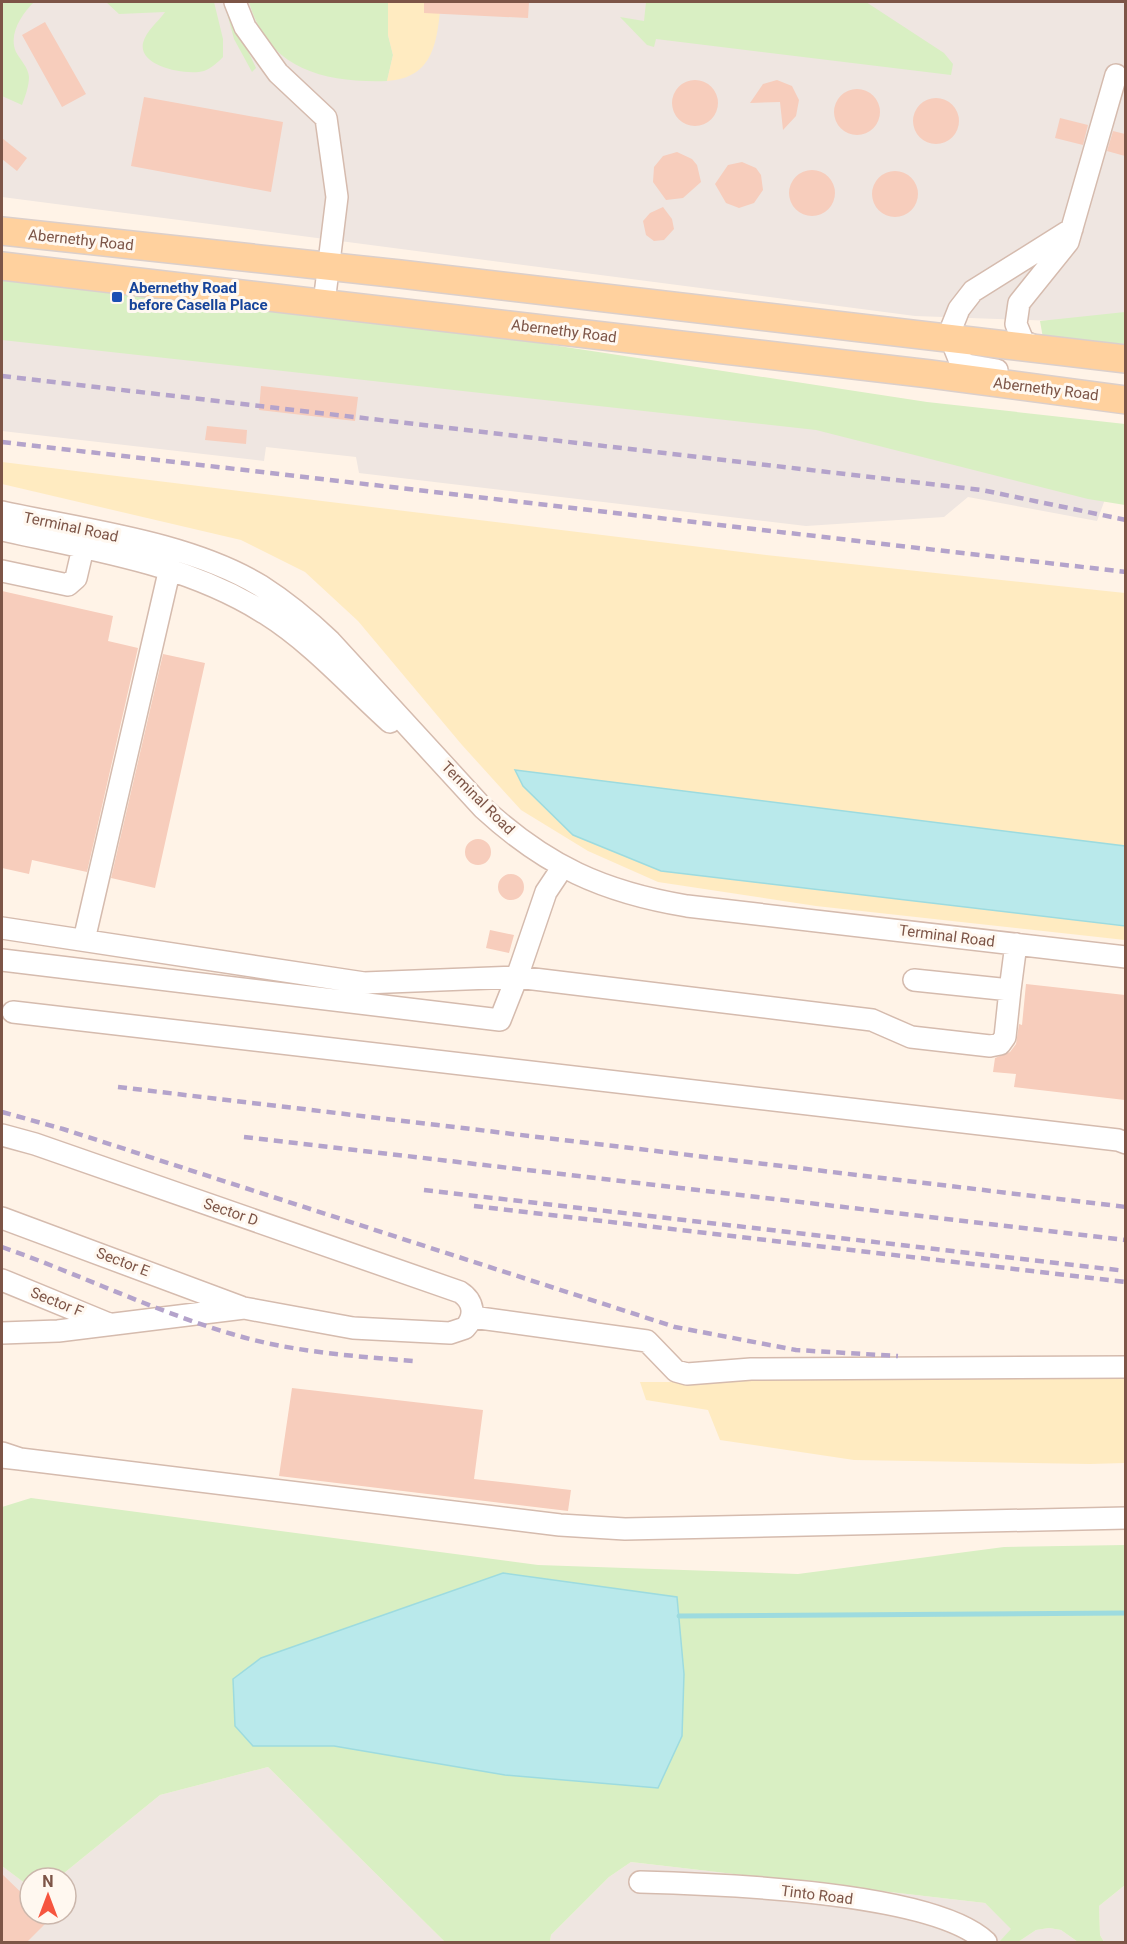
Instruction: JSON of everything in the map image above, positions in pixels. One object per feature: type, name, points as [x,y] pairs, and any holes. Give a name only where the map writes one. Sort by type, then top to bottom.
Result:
[{"type":"main road","name":"Abernethy Road","points":[[2,231],[328,266],[1125,359]]},
{"type":"main road","name":"Abernethy Road","points":[[2,266],[930,374],[1125,399]]},
{"type":"street","points":[[235,2],[244,27],[278,73],[326,118],[337,197],[324,303]]},
{"type":"street","points":[[1044,350],[1023,341],[1016,324],[1016,312],[1025,293],[1068,242],[1116,75]]},
{"type":"street","points":[[1072,229],[973,291],[954,320],[951,339],[959,359],[967,365],[1068,379],[1125,399]]},
{"type":"street","name":"Terminal Road","points":[[2,512],[193,555],[261,586],[309,620],[483,808],[509,832],[562,868],[602,886],[655,901],[1125,957]]},
{"type":"street","points":[[2,530],[170,568],[222,590],[268,615],[312,651],[483,808]]},
{"type":"street","points":[[2,571],[68,585],[76,578],[83,548]]},
{"type":"street","points":[[84,940],[170,568]]},
{"type":"street","points":[[2,960],[501,1020],[546,892],[562,868]]},
{"type":"street","points":[[2,928],[364,983],[517,977],[872,1020],[911,1037],[990,1046],[1000,1044],[1005,1037],[1016,944]]},
{"type":"street","points":[[914,980],[1010,990]]},
{"type":"street","points":[[14,1012],[1118,1140],[1125,1143]]},
{"type":"street","name":"Sector D","points":[[2,1135],[34,1144],[460,1292],[470,1302],[472,1317]]},
{"type":"street","name":"Sector E","points":[[2,1218],[244,1308]]},
{"type":"street","name":"Sector F","points":[[2,1280],[112,1325]]},
{"type":"street","points":[[2,1333],[58,1332],[244,1308],[353,1328],[450,1333],[465,1328],[472,1317],[647,1341],[676,1371],[687,1374],[751,1369],[1125,1367]]},
{"type":"street","points":[[8,1456],[548,1523],[625,1529],[1125,1518]]},
{"type":"street","name":"Tinto Road","points":[[640,1882],[728,1884],[892,1906],[955,1924],[979,1935],[986,1942]]},
{"type":"shaded area","points":[[2,2],[1125,2],[1125,313],[1056,321],[915,316],[2,197]]},
{"type":"shaded area","points":[[2,296],[1126,443],[1097,521],[968,497],[944,517],[806,526],[359,473],[356,457],[266,447],[264,461],[2,431]]},
{"type":"shaded area","points":[[268,1767],[445,1942],[2,1942],[2,1866],[18,1878],[18,1926],[78,1926],[78,1866],[73,1866],[160,1795]]},
{"type":"shaded area","points":[[631,1862],[985,1903],[1012,1929],[999,1942],[550,1942],[551,1935],[609,1877]]},
{"type":"shaded area","points":[[1125,1885],[1125,1942],[1104,1942],[1100,1935],[1099,1906]]},
{"type":"shaded area","points":[[1049,1928],[1061,1930],[1078,1942],[1018,1942],[1036,1930]]},
{"type":"green space","points":[[2,2],[34,2],[21,18],[14,38],[16,52],[26,67],[29,77],[22,105],[2,96]]},
{"type":"green space","points":[[106,2],[214,2],[223,39],[223,57],[210,68],[196,72],[176,71],[156,64],[143,51],[143,43],[149,31],[165,12],[119,14]]},
{"type":"green space","points":[[224,2],[229,2],[237,28],[256,68],[252,72],[234,39]]},
{"type":"green space","points":[[249,2],[388,2],[388,35],[393,55],[387,81],[341,79],[320,75],[301,67],[284,57],[270,43],[258,25]]},
{"type":"green space","points":[[646,2],[866,2],[944,53],[953,64],[951,75],[656,39],[654,47],[647,45],[620,17],[644,21]]},
{"type":"green space","points":[[2,280],[507,338],[927,402],[1125,424],[1125,505],[1088,499],[816,430],[2,340]]},
{"type":"green space","points":[[1125,312],[1125,344],[1043,338],[1040,321]]},
{"type":"green space","points":[[31,1498],[538,1565],[798,1574],[1004,1547],[1125,1545],[1125,1885],[1099,1906],[1100,1935],[1104,1942],[1078,1942],[1061,1930],[1049,1928],[1036,1930],[1018,1942],[999,1942],[1011,1929],[985,1903],[631,1862],[609,1877],[551,1935],[550,1942],[445,1942],[268,1767],[160,1795],[73,1866],[18,1866],[18,1878],[2,1866],[2,1507]]},
{"type":"sand","points":[[388,2],[441,2],[435,43],[424,65],[415,73],[387,81],[393,55],[388,35]]},
{"type":"sand","points":[[2,462],[766,555],[1125,593],[1125,940],[816,906],[658,882],[588,851],[521,810],[462,745],[358,621],[305,572],[241,540],[2,484]]},
{"type":"sand","points":[[1125,1374],[1125,1463],[1090,1464],[854,1460],[720,1440],[708,1410],[646,1400],[640,1382],[689,1382],[741,1377]]},
{"type":"water","points":[[515,770],[1125,846],[1125,926],[661,871],[573,835],[523,786]]},
{"type":"water","points":[[503,1573],[677,1597],[684,1674],[682,1736],[658,1788],[505,1775],[334,1746],[253,1746],[235,1726],[233,1679],[261,1658]]},
{"type":"building","points":[[424,2],[529,2],[528,18],[424,13]]},
{"type":"building","points":[[45,22],[86,94],[62,107],[22,35]]},
{"type":"building","points":[[695,80],[711,87],[718,103],[711,119],[695,126],[679,119],[672,103],[679,87]]},
{"type":"building","points":[[777,80],[792,86],[799,100],[796,116],[783,130],[780,102],[750,103],[763,84]]},
{"type":"building","points":[[857,89],[873,96],[880,112],[873,128],[857,135],[841,128],[834,112],[841,96]]},
{"type":"building","points":[[144,97],[283,122],[271,192],[131,166]]},
{"type":"building","points":[[936,98],[952,105],[959,121],[952,137],[936,144],[920,137],[913,121],[920,105]]},
{"type":"building","points":[[1060,118],[1088,125],[1083,145],[1055,138]]},
{"type":"building","points":[[1113,131],[1125,134],[1125,156],[1107,151]]},
{"type":"building","points":[[2,138],[27,158],[17,171],[2,159]]},
{"type":"building","points":[[677,152],[692,159],[697,165],[701,182],[683,198],[666,200],[653,182],[654,167],[663,156]]},
{"type":"building","points":[[742,162],[756,168],[761,175],[763,190],[754,203],[739,208],[726,203],[715,184],[728,165]]},
{"type":"building","points":[[812,170],[828,177],[835,193],[828,209],[812,216],[796,209],[789,193],[796,177]]},
{"type":"building","points":[[895,171],[911,178],[918,194],[911,210],[895,217],[879,210],[872,194],[879,178]]},
{"type":"building","points":[[663,207],[672,219],[674,229],[664,240],[654,241],[646,235],[643,221],[650,213]]},
{"type":"building","points":[[261,386],[358,397],[355,421],[259,410]]},
{"type":"building","points":[[207,426],[247,430],[246,444],[205,440]]},
{"type":"building","points":[[2,591],[113,616],[108,641],[138,648],[87,872],[32,860],[29,874],[2,868]]},
{"type":"building","points":[[163,654],[205,663],[155,888],[111,878]]},
{"type":"building","points":[[478,839],[487,843],[491,852],[487,861],[478,865],[469,861],[465,852],[469,843]]},
{"type":"building","points":[[511,874],[520,878],[524,887],[520,896],[511,900],[502,896],[498,887],[502,878]]},
{"type":"building","points":[[490,930],[514,935],[509,953],[486,948]]},
{"type":"building","points":[[1026,984],[1125,995],[1125,1100],[1014,1087],[1016,1074],[993,1072],[995,1058],[1010,1052],[1016,1044],[1019,1024],[1022,1025]]},
{"type":"building","points":[[292,1388],[483,1410],[474,1479],[571,1490],[568,1511],[279,1476]]},
{"type":"building","points":[[2,1874],[18,1889],[18,1926],[43,1926],[27,1942],[2,1942]]},
{"type":"waterway","points":[[679,1616],[1126,1613]]},
{"type":"railway","points":[[2,376],[982,490],[1126,520]]},
{"type":"railway","points":[[2,442],[1126,572]]},
{"type":"railway","points":[[118,1087],[1126,1207]]},
{"type":"railway","points":[[2,1112],[63,1129],[675,1327],[796,1350],[898,1356]]},
{"type":"railway","points":[[244,1137],[1126,1240]]},
{"type":"railway","points":[[424,1190],[1126,1271]]},
{"type":"railway","points":[[474,1206],[1126,1282]]},
{"type":"railway","points":[[2,1247],[203,1325],[232,1334],[299,1349],[413,1361]]},
{"type":"place","name":"Abernethy Road before Casella Place","points":[[117,297]]}]
